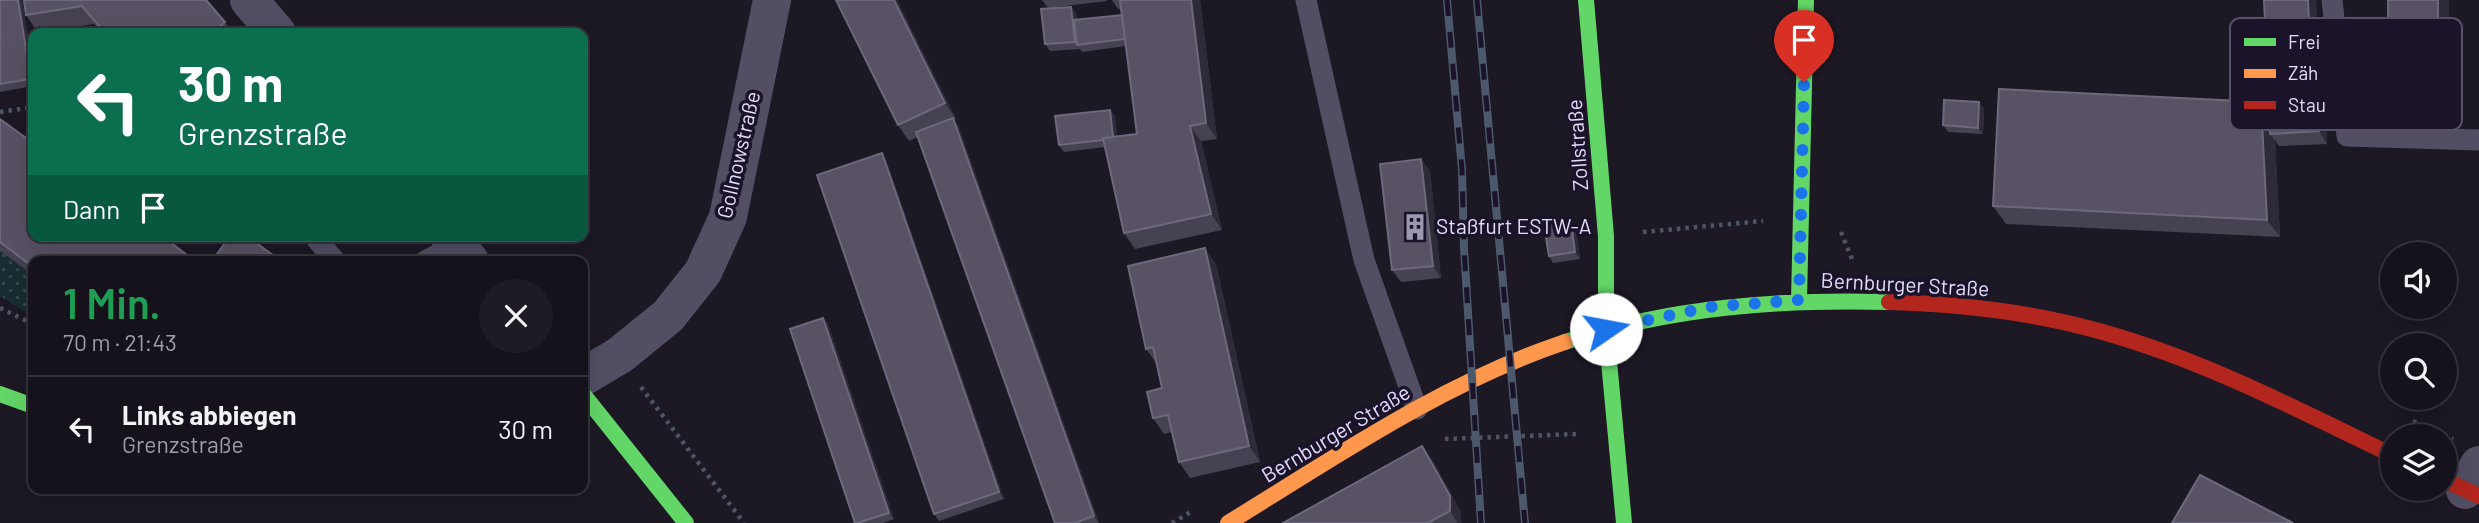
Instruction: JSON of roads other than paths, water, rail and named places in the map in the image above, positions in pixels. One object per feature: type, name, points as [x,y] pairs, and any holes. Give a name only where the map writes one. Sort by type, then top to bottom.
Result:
[{"type":"main road","name":"Zollstraße","points":[[1587,0],[1606,236],[1606,329],[1624,523]]},
{"type":"main road","points":[[1799,300],[1806,0]]},
{"type":"main road","name":"Bernburger Straße","points":[[1228,523],[1417,409],[1472,379],[1537,352],[1606,329],[1709,307],[1799,300],[1910,302],[2010,313],[2115,336],[2250,386],[2380,448]]},
{"type":"main road","points":[[0,394],[28,404]]},
{"type":"main road","points":[[588,400],[687,523]]},
{"type":"street","points":[[249,0],[273,28]]},
{"type":"street","name":"Gollnowstraße","points":[[588,374],[620,355],[668,316],[703,272],[728,218],[772,0]]},
{"type":"lane","points":[[1306,0],[1364,260],[1417,409]]},
{"type":"lane","points":[[2332,0],[2334,18]]},
{"type":"lane","points":[[2346,130],[2347,136],[2479,140]]},
{"type":"lane","points":[[319,242],[331,256]]},
{"type":"railway","points":[[1447,0],[1462,170],[1464,248],[1481,523]]},
{"type":"railway","points":[[1477,0],[1525,523]]},
{"type":"place","name":"Staßfurt ESTW-A","points":[[1415,227]]}]
